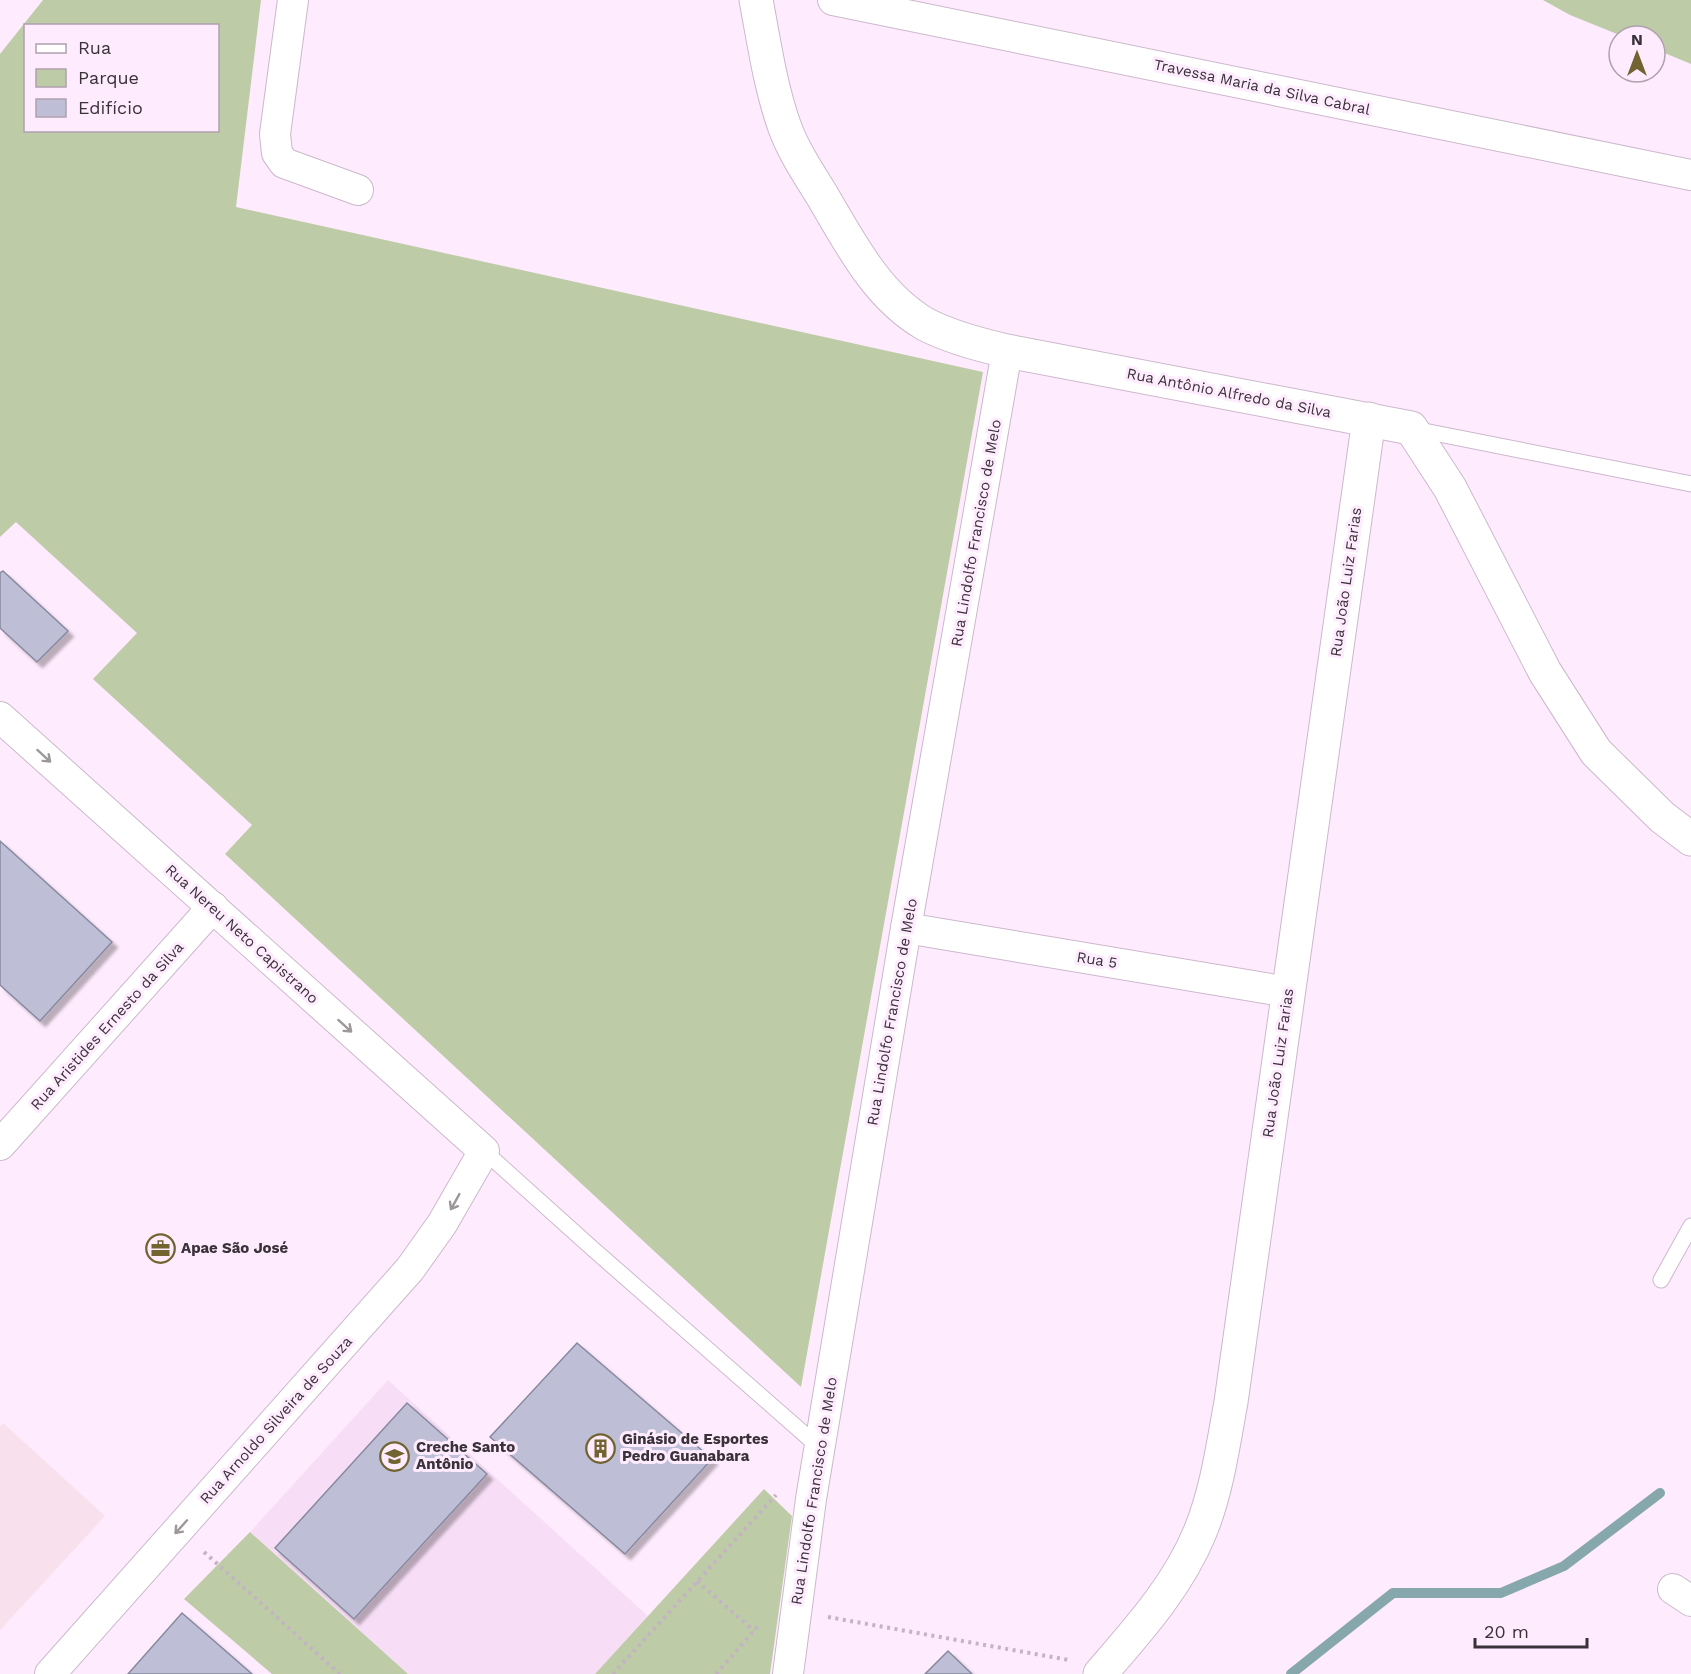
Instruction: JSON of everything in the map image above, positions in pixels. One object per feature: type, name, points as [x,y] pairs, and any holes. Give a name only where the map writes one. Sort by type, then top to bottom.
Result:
[{"type":"street","points":[[293,0],[275,134],[277,153],[284,163],[358,190]]},
{"type":"street","name":"Rua Antônio Alfredo da Silva","points":[[756,0],[775,93],[785,127],[800,159],[867,270],[903,308],[925,324],[978,344],[1007,351],[1411,428]]},
{"type":"street","name":"Travessa Maria da Silva Cabral","points":[[834,0],[1691,175]]},
{"type":"street","name":"Rua Lindolfo Francisco de Melo","points":[[788,1674],[819,1447],[906,928],[1007,351]]},
{"type":"street","name":"Rua João Luiz Farias","points":[[1103,1670],[1145,1621],[1178,1577],[1200,1531],[1216,1476],[1231,1401],[1369,419]]},
{"type":"street","points":[[1411,428],[1456,498],[1545,672],[1596,752],[1662,817],[1691,840]]},
{"type":"street","name":"Rua Nereu Neto Capistrano","points":[[0,717],[483,1151]]},
{"type":"street","name":"Rua Aristides Ernesto da Silva","points":[[0,1145],[213,907]]},
{"type":"street","name":"Rua 5","points":[[906,928],[1288,992]]},
{"type":"street","name":"Rua Arnoldo Silveira de Souza","points":[[50,1674],[410,1269],[442,1224],[483,1151]]},
{"type":"lane","points":[[1411,428],[1691,484]]},
{"type":"lane","points":[[483,1151],[819,1447]]},
{"type":"lane","points":[[1661,1280],[1691,1226]]},
{"type":"path","points":[[613,1674],[781,1489]]},
{"type":"path","points":[[179,1529],[340,1674]]},
{"type":"path","points":[[698,1581],[754,1631]]},
{"type":"path","points":[[795,1611],[1103,1670]]},
{"type":"shaded area","name":"Creche Santo Antônio","points":[[388,1380],[648,1616],[595,1674],[408,1674],[250,1532]]},
{"type":"shaded area","points":[[3,1423],[105,1516],[0,1630],[0,1426]]},
{"type":"green space","points":[[43,0],[261,0],[236,207],[983,372],[801,1387],[225,854],[252,825],[93,679],[137,633],[16,522],[0,537],[0,54]]},
{"type":"green space","points":[[1543,0],[1691,0],[1691,64],[1667,54],[1667,24],[1607,24],[1607,30],[1570,15]]},
{"type":"green space","points":[[764,1489],[792,1516],[770,1674],[595,1674]]},
{"type":"green space","points":[[250,1532],[408,1674],[272,1674],[184,1599]]},
{"type":"building","points":[[3,571],[68,631],[37,662],[0,628],[0,573]]},
{"type":"building","points":[[0,841],[112,942],[40,1021],[0,985]]},
{"type":"building","name":"Ginásio de Esportes Pedro Guanabara","points":[[577,1343],[712,1459],[625,1554],[490,1437]]},
{"type":"building","points":[[407,1403],[487,1474],[354,1619],[275,1548]]},
{"type":"building","points":[[182,1613],[252,1674],[128,1674]]},
{"type":"building","points":[[948,1651],[972,1674],[925,1674]]},
{"type":"waterway","points":[[1291,1674],[1393,1593],[1501,1593],[1564,1566],[1660,1493]]},
{"type":"place","name":"Apae São José","points":[[160,1248]]},
{"type":"place","name":"Ginásio de Esportes Pedro Guanabara","points":[[601,1448]]},
{"type":"place","name":"Creche Santo Antônio","points":[[395,1456]]}]
